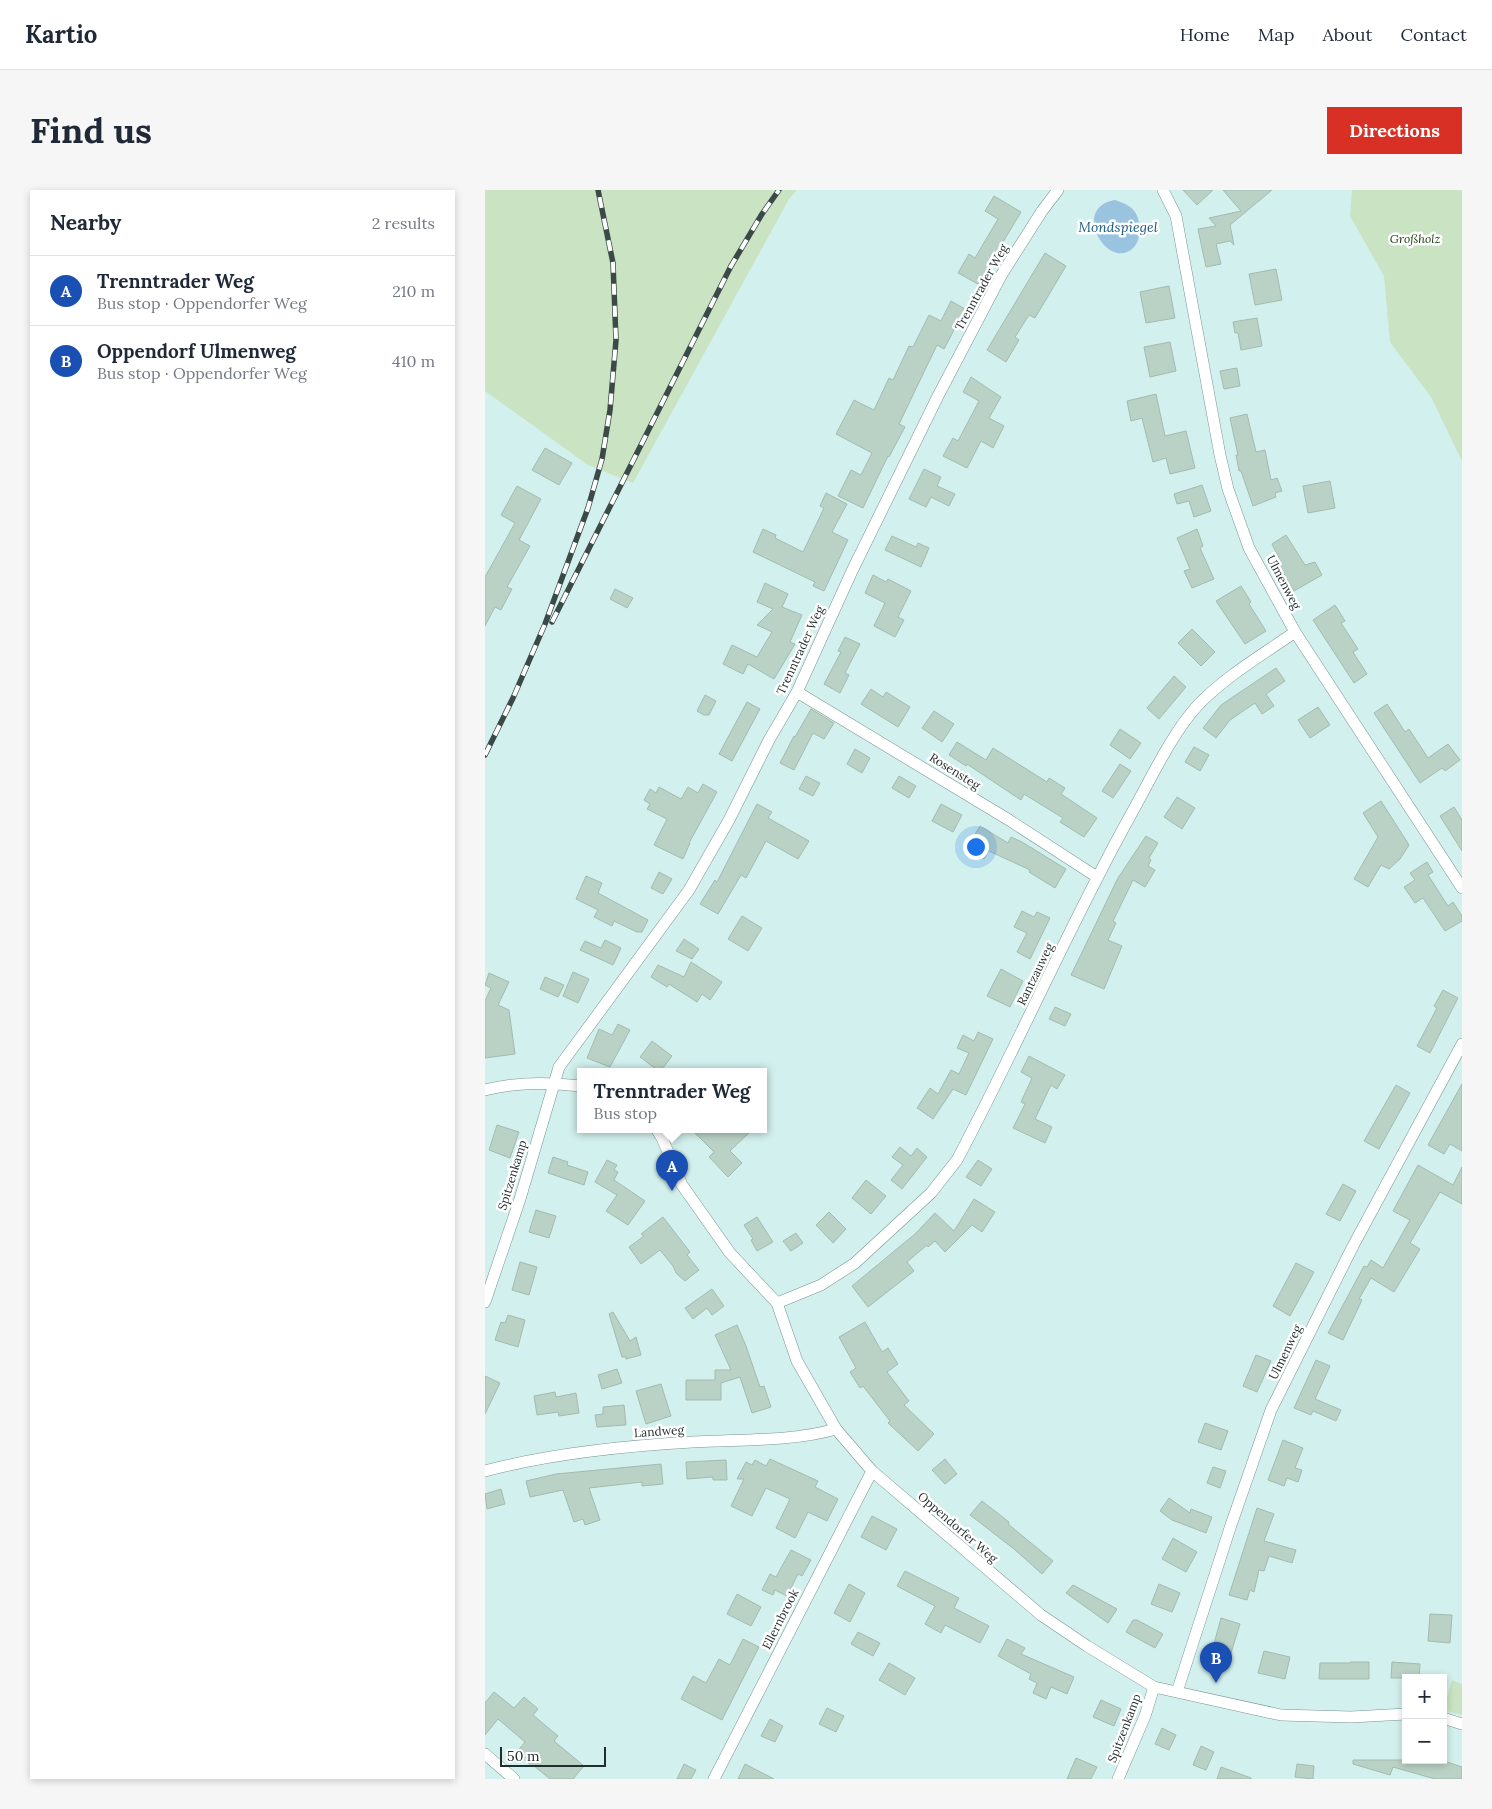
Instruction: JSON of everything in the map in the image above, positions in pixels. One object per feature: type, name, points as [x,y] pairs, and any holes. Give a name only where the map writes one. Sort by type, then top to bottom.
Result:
[{"type":"street","name":"Trenntrader Weg","points":[[554,1083],[559,1067],[689,890],[729,820],[769,740],[797,692],[851,571],[938,396],[1002,274],[1042,211],[1058,190]]},
{"type":"street","name":"Ulmenweg","points":[[1163,190],[1176,216],[1215,436],[1228,489],[1249,548],[1295,632],[1462,888]]},
{"type":"street","name":"Rantzauweg","points":[[777,1303],[821,1285],[855,1263],[931,1193],[957,1160],[1097,877],[1158,766],[1186,720],[1221,685],[1295,632]]},
{"type":"street","name":"Rosensteg","points":[[797,692],[1009,820],[1097,877]]},
{"type":"street","name":"Ulmenweg","points":[[1177,1692],[1230,1528],[1271,1410],[1353,1246],[1462,1044]]},
{"type":"street","points":[[485,1090],[524,1084],[554,1083],[577,1086]]},
{"type":"street","name":"Spitzenkamp","points":[[485,1302],[520,1199],[554,1083]]},
{"type":"street","name":"Oppendorfer Weg","points":[[659,1133],[682,1185],[730,1253],[777,1303],[797,1361],[836,1429],[872,1471],[1041,1615],[1154,1687],[1281,1715],[1351,1717],[1402,1714]]},
{"type":"street","name":"Landweg","points":[[485,1471],[529,1461],[610,1449],[671,1443],[813,1435],[836,1429]]},
{"type":"street","name":"Ellernbrook","points":[[714,1779],[872,1471]]},
{"type":"street","name":"Spitzenkamp","points":[[1119,1779],[1145,1716],[1154,1687]]},
{"type":"street","points":[[1446,1719],[1462,1724]]},
{"type":"street","points":[[485,1754],[514,1779]]},
{"type":"green space","points":[[485,190],[797,190],[789,199],[633,483],[588,465],[485,391]]},
{"type":"green space","name":"Großholz","points":[[1352,190],[1462,190],[1462,461],[1431,397],[1390,342],[1384,276],[1350,216]]},
{"type":"green space","points":[[1452,1680],[1462,1684],[1462,1715],[1447,1711],[1447,1697]]},
{"type":"water","name":"Mondspiegel","points":[[1115,200],[1133,210],[1139,225],[1136,245],[1123,253],[1113,252],[1104,245],[1094,225],[1095,214],[1102,205]]},
{"type":"building","points":[[1183,190],[1213,190],[1197,205]]},
{"type":"building","points":[[1223,190],[1272,190],[1230,225],[1234,245],[1230,241],[1216,244],[1221,264],[1206,267],[1198,229],[1216,226],[1209,218],[1241,211]]},
{"type":"building","points":[[994,196],[1021,212],[978,284],[958,273],[969,254],[975,258],[998,219],[985,211]]},
{"type":"building","points":[[1045,253],[1066,266],[1035,318],[1029,315],[1015,337],[1019,340],[1006,362],[987,350]]},
{"type":"building","points":[[1276,269],[1282,300],[1255,305],[1249,274]]},
{"type":"building","points":[[1169,286],[1175,318],[1146,323],[1140,292]]},
{"type":"building","points":[[951,301],[965,309],[944,349],[937,345],[899,424],[905,427],[888,456],[863,508],[838,496],[851,470],[861,475],[872,453],[836,434],[854,400],[874,410],[889,378],[893,380],[909,346],[913,347],[929,315],[941,321]]},
{"type":"building","points":[[1257,318],[1262,346],[1241,350],[1238,333],[1235,333],[1233,322]]},
{"type":"building","points":[[1170,342],[1176,371],[1150,377],[1144,347]]},
{"type":"building","points":[[1237,368],[1240,386],[1224,389],[1220,371]]},
{"type":"building","points":[[971,377],[1001,397],[989,418],[1004,426],[993,448],[981,441],[967,468],[943,456],[953,438],[958,441],[979,401],[963,392]]},
{"type":"building","points":[[1156,394],[1165,436],[1186,431],[1195,468],[1170,474],[1166,458],[1153,462],[1142,418],[1131,421],[1127,401]]},
{"type":"building","points":[[1247,414],[1256,452],[1265,450],[1271,480],[1277,478],[1282,491],[1275,493],[1276,497],[1253,506],[1241,471],[1239,471],[1236,455],[1238,455],[1230,418]]},
{"type":"building","points":[[545,448],[572,463],[559,485],[532,470]]},
{"type":"building","points":[[924,469],[941,477],[937,486],[955,494],[949,506],[931,497],[926,507],[909,499]]},
{"type":"building","points":[[1330,481],[1335,508],[1308,513],[1303,486]]},
{"type":"building","points":[[1202,485],[1211,511],[1194,517],[1189,501],[1177,504],[1174,494]]},
{"type":"building","points":[[517,486],[541,499],[519,540],[530,546],[507,587],[512,589],[501,610],[495,607],[485,626],[485,577],[515,523],[501,515]]},
{"type":"building","points":[[826,493],[847,504],[832,532],[848,540],[824,591],[813,586],[815,582],[753,552],[763,529],[776,535],[775,538],[803,552],[824,508],[820,506]]},
{"type":"building","points":[[1197,529],[1203,546],[1200,548],[1214,579],[1192,588],[1184,571],[1190,569],[1177,538]]},
{"type":"building","points":[[1286,535],[1305,565],[1315,562],[1322,575],[1294,591],[1278,564],[1281,562],[1272,544]]},
{"type":"building","points":[[892,536],[916,547],[918,543],[929,548],[921,567],[885,550]]},
{"type":"building","points":[[873,575],[886,582],[888,579],[911,591],[898,617],[904,620],[895,637],[874,626],[885,603],[865,593]]},
{"type":"building","points":[[765,583],[788,594],[782,607],[802,615],[790,642],[795,644],[774,679],[748,664],[743,674],[723,664],[732,645],[757,657],[772,632],[757,625],[773,609],[757,602]]},
{"type":"building","points":[[1241,586],[1251,602],[1249,604],[1266,631],[1245,644],[1216,601]]},
{"type":"building","points":[[615,589],[633,598],[627,608],[610,599]]},
{"type":"building","points":[[1335,605],[1345,621],[1341,623],[1358,649],[1353,652],[1367,674],[1354,683],[1313,620]]},
{"type":"building","points":[[1192,629],[1215,652],[1201,666],[1178,643]]},
{"type":"building","points":[[845,637],[860,644],[845,673],[849,675],[840,693],[824,684],[841,652],[838,651]]},
{"type":"building","points":[[1276,668],[1285,681],[1266,694],[1274,706],[1262,714],[1255,703],[1230,720],[1216,738],[1203,728],[1221,705]]},
{"type":"building","points":[[1174,676],[1186,687],[1159,719],[1147,708]]},
{"type":"building","points":[[871,689],[883,697],[886,692],[910,707],[898,727],[861,704]]},
{"type":"building","points":[[705,695],[716,701],[709,715],[704,715],[697,711]]},
{"type":"building","points":[[747,702],[760,709],[732,761],[719,754]]},
{"type":"building","points":[[1387,704],[1405,732],[1409,729],[1428,758],[1448,744],[1460,760],[1445,771],[1442,768],[1420,783],[1374,713]]},
{"type":"building","points":[[1318,707],[1330,725],[1310,738],[1298,720]]},
{"type":"building","points":[[811,709],[834,723],[824,739],[813,733],[794,770],[780,763]]},
{"type":"building","points":[[934,711],[954,724],[942,742],[922,728]]},
{"type":"building","points":[[1120,729],[1141,743],[1130,759],[1110,745]]},
{"type":"building","points":[[957,742],[986,760],[993,748],[1047,782],[1049,778],[1065,788],[1061,794],[1097,818],[1084,837],[1060,822],[1063,818],[1024,794],[1021,800],[967,764],[966,766],[949,755]]},
{"type":"building","points":[[1194,747],[1209,755],[1200,771],[1185,762]]},
{"type":"building","points":[[855,749],[870,758],[862,773],[847,764]]},
{"type":"building","points":[[1120,764],[1131,771],[1113,798],[1102,791]]},
{"type":"building","points":[[806,776],[820,783],[813,796],[799,789]]},
{"type":"building","points":[[899,776],[916,786],[909,798],[892,788]]},
{"type":"building","points":[[703,784],[717,792],[689,843],[683,859],[654,845],[667,819],[647,809],[650,804],[644,800],[650,789],[656,793],[659,787],[681,799],[688,787],[698,793]]},
{"type":"building","points":[[1177,797],[1195,808],[1182,829],[1164,817]]},
{"type":"building","points":[[1381,801],[1409,845],[1400,859],[1389,869],[1381,865],[1368,887],[1354,879],[1378,837],[1363,813]]},
{"type":"building","points":[[757,804],[772,812],[768,818],[809,841],[798,859],[766,841],[746,878],[741,875],[718,914],[700,904],[715,880],[717,882]]},
{"type":"building","points":[[941,804],[962,815],[953,832],[932,821]]},
{"type":"building","points":[[1454,807],[1462,820],[1462,851],[1440,816]]},
{"type":"building","points":[[980,826],[1008,843],[1011,837],[1022,842],[1066,869],[1055,888],[1029,872],[1030,870],[989,851],[984,859],[967,848]]},
{"type":"building","points":[[1146,836],[1158,843],[1149,858],[1151,860],[1148,866],[1155,870],[1145,887],[1133,880],[1113,921],[1116,923],[1108,940],[1122,946],[1104,989],[1071,975],[1118,878]]},
{"type":"building","points":[[1427,862],[1433,872],[1428,875],[1448,906],[1453,902],[1462,916],[1462,921],[1445,931],[1423,898],[1415,903],[1404,887],[1415,880],[1410,873]]},
{"type":"building","points":[[659,872],[672,879],[663,894],[651,888]]},
{"type":"building","points":[[586,876],[602,883],[598,893],[648,920],[642,932],[637,932],[614,921],[612,926],[594,917],[598,910],[576,899]]},
{"type":"building","points":[[1022,911],[1034,917],[1037,912],[1050,918],[1030,959],[1017,952],[1027,933],[1014,927]]},
{"type":"building","points":[[742,916],[762,928],[748,951],[728,939]]},
{"type":"building","points":[[684,939],[699,949],[692,959],[676,951]]},
{"type":"building","points":[[605,940],[621,948],[613,965],[580,950],[585,941],[601,948]]},
{"type":"building","points":[[691,962],[722,982],[710,1000],[702,994],[697,1002],[669,984],[667,987],[651,977],[658,965],[684,977]]},
{"type":"building","points":[[1001,969],[1023,981],[1010,1007],[987,996]]},
{"type":"building","points":[[573,972],[589,979],[578,1003],[563,996]]},
{"type":"building","points":[[489,973],[509,982],[498,1005],[509,1010],[515,1054],[485,1058],[485,1001],[491,988],[485,985]]},
{"type":"building","points":[[545,977],[564,985],[558,997],[540,989]]},
{"type":"building","points":[[1443,990],[1458,998],[1430,1053],[1417,1046],[1437,1008],[1434,1006]]},
{"type":"building","points":[[1055,1007],[1071,1014],[1065,1026],[1049,1019]]},
{"type":"building","points":[[618,1024],[630,1030],[610,1067],[587,1058],[599,1029],[612,1035]]},
{"type":"building","points":[[978,1032],[993,1039],[966,1095],[953,1089],[933,1119],[917,1108],[930,1088],[938,1094],[951,1070],[959,1074],[969,1053],[957,1048],[963,1035],[974,1041]]},
{"type":"building","points":[[652,1041],[672,1056],[663,1068],[655,1068],[640,1057]]},
{"type":"building","points":[[1029,1056],[1065,1075],[1057,1089],[1051,1085],[1035,1119],[1052,1127],[1045,1143],[1013,1128],[1025,1104],[1021,1102],[1032,1078],[1021,1072]]},
{"type":"building","points":[[1462,1084],[1462,1151],[1450,1144],[1444,1154],[1428,1145]]},
{"type":"building","points":[[1396,1085],[1410,1093],[1379,1149],[1364,1141]]},
{"type":"building","points":[[497,1125],[519,1132],[510,1158],[489,1150]]},
{"type":"building","points":[[695,1133],[749,1133],[730,1151],[742,1163],[728,1177],[709,1157],[714,1152]]},
{"type":"building","points":[[900,1147],[911,1156],[917,1148],[927,1157],[902,1189],[891,1180],[903,1165],[892,1157]]},
{"type":"building","points":[[553,1157],[568,1162],[567,1165],[588,1172],[584,1185],[548,1173]]},
{"type":"building","points":[[607,1160],[617,1165],[614,1170],[618,1172],[614,1180],[645,1201],[628,1225],[606,1211],[617,1195],[595,1182]]},
{"type":"building","points":[[978,1160],[992,1169],[981,1186],[966,1177]]},
{"type":"building","points":[[1418,1165],[1453,1185],[1462,1167],[1462,1204],[1440,1192],[1410,1243],[1420,1249],[1394,1292],[1371,1278],[1359,1299],[1362,1300],[1343,1340],[1328,1333],[1364,1266],[1367,1267],[1371,1260],[1383,1268],[1410,1220],[1393,1211]]},
{"type":"building","points":[[866,1180],[886,1196],[871,1214],[852,1198]]},
{"type":"building","points":[[1343,1184],[1356,1191],[1340,1221],[1326,1214]]},
{"type":"building","points":[[974,1199],[995,1212],[982,1232],[972,1225],[945,1252],[935,1241],[928,1247],[927,1245],[907,1262],[914,1271],[868,1307],[852,1286],[915,1234],[935,1213],[954,1231]]},
{"type":"building","points":[[536,1210],[556,1216],[549,1238],[529,1232]]},
{"type":"building","points":[[829,1212],[846,1229],[833,1243],[816,1225]]},
{"type":"building","points":[[663,1217],[690,1252],[687,1255],[699,1270],[685,1281],[676,1273],[673,1266],[660,1250],[641,1264],[629,1247],[644,1236],[641,1234]]},
{"type":"building","points":[[757,1217],[773,1242],[757,1251],[751,1240],[753,1239],[744,1225]]},
{"type":"building","points":[[796,1233],[803,1243],[791,1251],[783,1241]]},
{"type":"building","points":[[520,1262],[537,1267],[529,1295],[512,1290]]},
{"type":"building","points":[[1296,1263],[1314,1272],[1290,1316],[1273,1306]]},
{"type":"building","points":[[712,1289],[724,1306],[712,1315],[707,1308],[693,1319],[685,1308]]},
{"type":"building","points":[[613,1312],[630,1341],[636,1337],[641,1355],[626,1359],[626,1357],[622,1357],[609,1314]]},
{"type":"building","points":[[508,1315],[525,1320],[518,1347],[495,1340],[501,1322],[505,1323]]},
{"type":"building","points":[[865,1322],[882,1352],[888,1348],[898,1364],[887,1372],[909,1401],[904,1405],[934,1434],[918,1451],[888,1423],[890,1421],[863,1386],[860,1388],[850,1372],[856,1368],[839,1337]]},
{"type":"building","points":[[737,1325],[760,1387],[764,1386],[771,1407],[752,1413],[740,1377],[721,1383],[721,1400],[686,1400],[686,1380],[715,1380],[715,1370],[731,1370],[715,1335]]},
{"type":"building","points":[[1256,1355],[1271,1361],[1257,1392],[1243,1386]]},
{"type":"building","points":[[1316,1360],[1330,1366],[1315,1399],[1341,1410],[1336,1421],[1313,1411],[1311,1415],[1294,1408]]},
{"type":"building","points":[[617,1369],[622,1383],[602,1389],[598,1375]]},
{"type":"building","points":[[485,1376],[500,1383],[485,1414]]},
{"type":"building","points":[[661,1384],[671,1416],[646,1424],[636,1391]]},
{"type":"building","points":[[555,1392],[556,1397],[576,1393],[579,1413],[559,1416],[558,1412],[537,1415],[534,1396]]},
{"type":"building","points":[[624,1405],[626,1425],[597,1427],[595,1415],[603,1414],[603,1407]]},
{"type":"building","points":[[1205,1423],[1228,1431],[1221,1450],[1198,1442]]},
{"type":"building","points":[[1283,1440],[1303,1448],[1295,1468],[1302,1470],[1298,1482],[1287,1478],[1284,1486],[1268,1480]]},
{"type":"building","points":[[770,1459],[818,1481],[815,1487],[838,1499],[827,1521],[808,1512],[795,1538],[776,1528],[790,1499],[766,1488],[752,1516],[731,1506],[744,1479],[737,1479],[746,1462],[752,1465],[755,1460],[766,1466]]},
{"type":"building","points":[[945,1459],[957,1474],[945,1484],[932,1470]]},
{"type":"building","points":[[726,1460],[727,1480],[713,1480],[713,1477],[687,1479],[686,1462]]},
{"type":"building","points":[[661,1464],[663,1484],[642,1486],[642,1482],[589,1488],[600,1520],[585,1525],[583,1519],[574,1522],[563,1490],[530,1497],[526,1481],[556,1474]]},
{"type":"building","points":[[1213,1467],[1226,1471],[1220,1488],[1207,1483]]},
{"type":"building","points":[[501,1489],[505,1504],[487,1509],[485,1494]]},
{"type":"building","points":[[1169,1498],[1190,1513],[1191,1509],[1212,1517],[1206,1533],[1172,1520],[1160,1511]]},
{"type":"building","points":[[982,1501],[1053,1561],[1042,1574],[1014,1549],[970,1515]]},
{"type":"building","points":[[1257,1508],[1274,1514],[1264,1541],[1296,1550],[1292,1563],[1269,1556],[1264,1571],[1259,1570],[1254,1592],[1250,1590],[1247,1600],[1229,1595]]},
{"type":"building","points":[[872,1516],[897,1529],[886,1550],[861,1537]]},
{"type":"building","points":[[1173,1538],[1197,1552],[1186,1572],[1162,1559]]},
{"type":"building","points":[[791,1550],[811,1560],[802,1576],[798,1574],[787,1596],[775,1590],[773,1595],[762,1590],[770,1574],[776,1577]]},
{"type":"building","points":[[905,1571],[959,1598],[954,1608],[989,1626],[980,1643],[945,1625],[941,1633],[925,1624],[935,1606],[897,1586]]},
{"type":"building","points":[[849,1584],[865,1593],[850,1622],[834,1613]]},
{"type":"building","points":[[1159,1584],[1180,1593],[1172,1612],[1151,1604]]},
{"type":"building","points":[[1073,1585],[1117,1609],[1108,1623],[1066,1593]]},
{"type":"building","points":[[737,1594],[761,1607],[751,1626],[727,1614]]},
{"type":"building","points":[[1430,1614],[1452,1615],[1450,1643],[1428,1641]]},
{"type":"building","points":[[1221,1618],[1240,1624],[1230,1656],[1212,1651]]},
{"type":"building","points":[[1133,1620],[1137,1620],[1163,1634],[1155,1648],[1126,1632]]},
{"type":"building","points":[[858,1632],[880,1643],[873,1656],[851,1644]]},
{"type":"building","points":[[743,1639],[759,1647],[722,1720],[681,1699],[693,1676],[706,1683],[719,1659],[730,1665]]},
{"type":"building","points":[[1007,1639],[1025,1648],[1021,1654],[1074,1677],[1067,1694],[1051,1687],[1046,1699],[1033,1693],[1037,1683],[1029,1679],[1031,1674],[998,1656]]},
{"type":"building","points":[[1264,1651],[1290,1657],[1285,1679],[1258,1673]]},
{"type":"building","points":[[1369,1662],[1369,1679],[1319,1679],[1320,1663]]},
{"type":"building","points":[[1392,1662],[1420,1664],[1419,1674],[1402,1674],[1402,1678],[1391,1678]]},
{"type":"building","points":[[889,1663],[915,1678],[905,1695],[879,1680]]},
{"type":"building","points":[[494,1692],[514,1708],[524,1697],[538,1709],[533,1715],[558,1736],[554,1741],[584,1766],[573,1779],[550,1779],[533,1767],[516,1753],[525,1742],[498,1719],[485,1735],[485,1703]]},
{"type":"building","points":[[1101,1700],[1121,1709],[1114,1726],[1093,1717]]},
{"type":"building","points":[[827,1708],[844,1716],[836,1732],[819,1724]]},
{"type":"building","points":[[770,1719],[783,1726],[775,1742],[761,1736]]},
{"type":"building","points":[[1162,1728],[1176,1735],[1169,1750],[1155,1744]]},
{"type":"building","points":[[1201,1746],[1214,1752],[1206,1770],[1193,1765]]},
{"type":"building","points":[[1076,1758],[1097,1767],[1091,1779],[1067,1779]]},
{"type":"building","points":[[1353,1760],[1402,1760],[1402,1764],[1447,1764],[1447,1762],[1462,1767],[1462,1779],[1435,1779],[1393,1767],[1390,1775],[1353,1764]]},
{"type":"building","points":[[684,1764],[696,1770],[691,1779],[677,1779]]},
{"type":"building","points":[[745,1764],[774,1779],[738,1779]]},
{"type":"building","points":[[1297,1764],[1314,1766],[1313,1779],[1295,1777]]},
{"type":"building","points":[[1221,1767],[1251,1778],[1251,1779],[1217,1779]]},
{"type":"railway","points":[[485,755],[513,698],[545,624],[588,508],[602,459],[610,410],[616,340],[613,263],[598,190]]},
{"type":"railway","points":[[552,622],[731,266],[762,214],[779,190]]},
{"type":"place","name":"Trenntrader Weg","points":[[672,1191]]},
{"type":"place","name":"Oppendorf Ulmenweg","points":[[1216,1683]]}]
